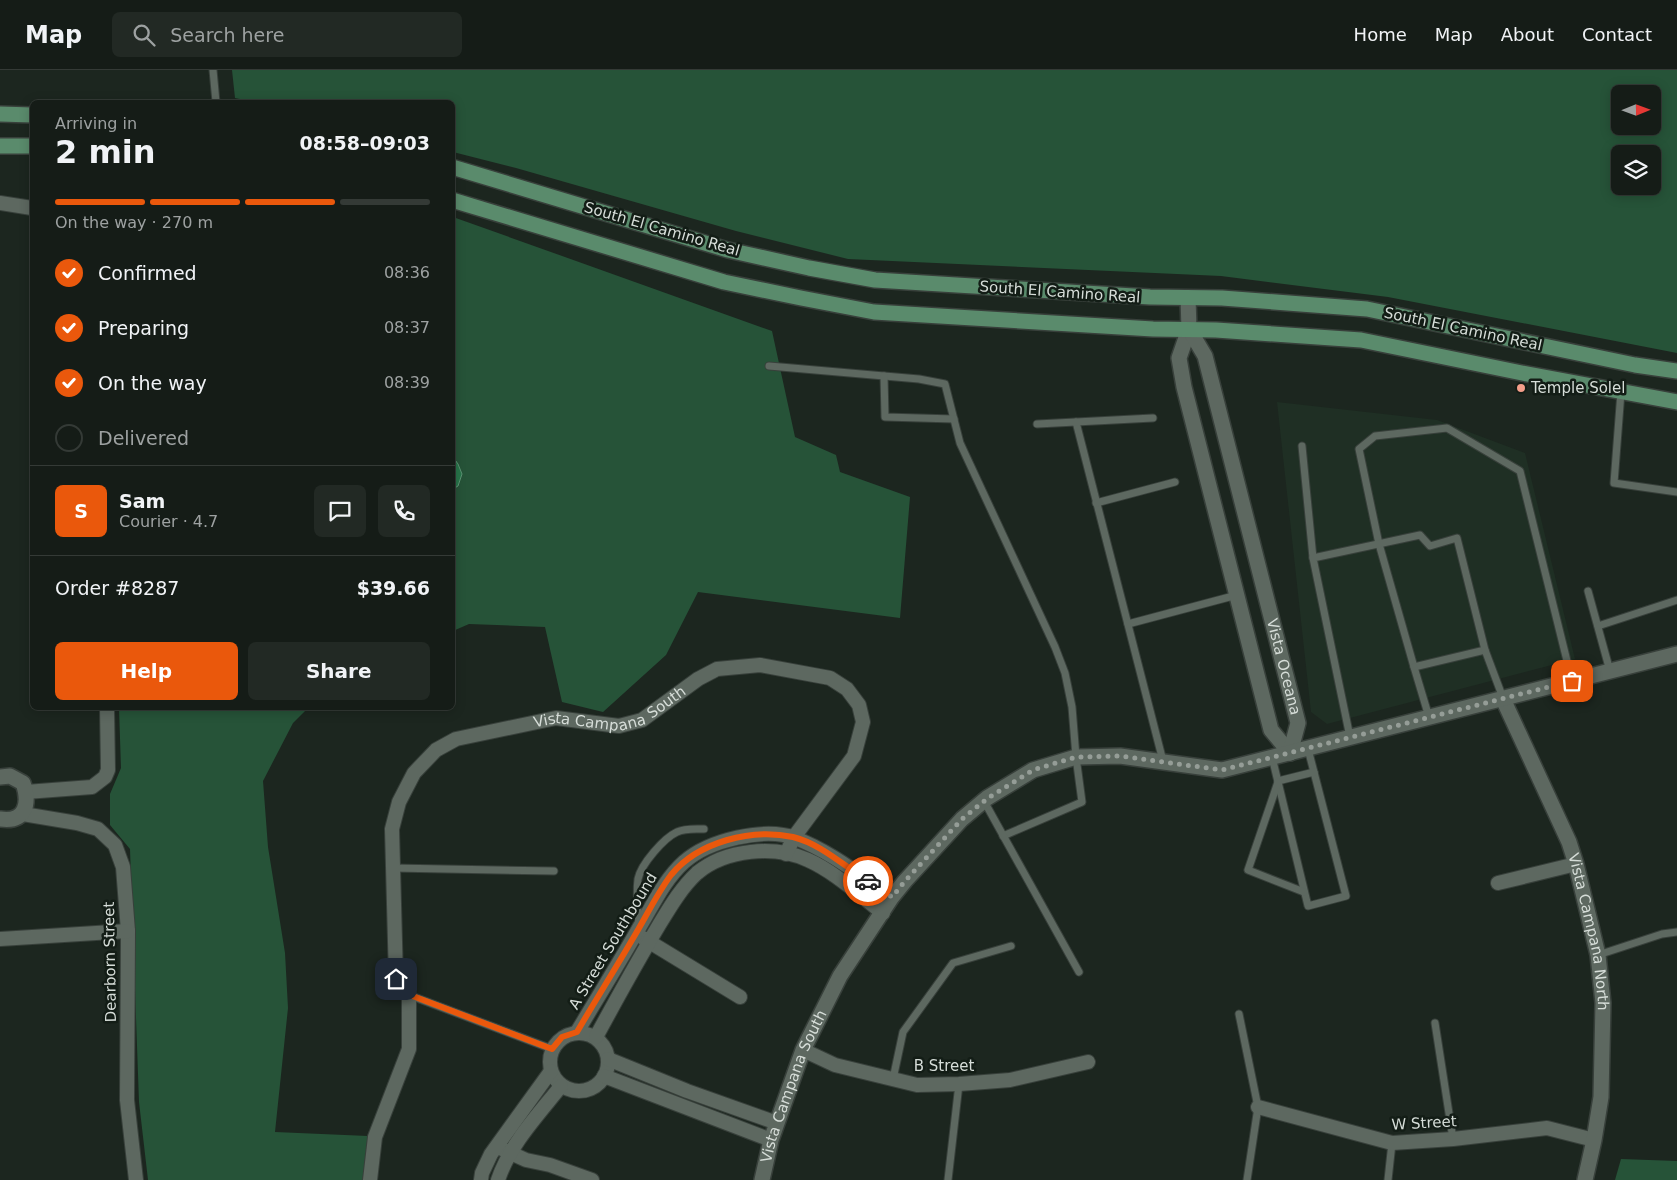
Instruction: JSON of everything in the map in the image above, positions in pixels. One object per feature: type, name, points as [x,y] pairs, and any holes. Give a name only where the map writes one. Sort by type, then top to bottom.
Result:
[{"type":"main road","points":[[0,114],[30,115]]},
{"type":"main road","points":[[0,146],[30,146]]},
{"type":"main road","name":"South El Camino Real","points":[[455,168],[728,250],[809,268],[876,280],[1150,297],[1222,298],[1367,309],[1635,365],[1677,371]]},
{"type":"main road","name":"South El Camino Real","points":[[455,201],[724,282],[874,312],[1362,340],[1677,402]]},
{"type":"street","points":[[0,203],[30,208]]},
{"type":"street","name":"Vista Oceana","points":[[1188,298],[1188,329],[1179,358],[1184,387],[1271,730],[1290,753]]},
{"type":"street","name":"Vista Oceana","points":[[1188,329],[1205,356],[1298,723],[1290,753]]},
{"type":"street","name":"Vista Campana South","points":[[762,1180],[771,1140],[803,1050],[840,976],[882,912],[905,881],[962,819],[1033,770],[1076,757],[1120,756],[1222,770],[1677,654]]},
{"type":"street","name":"Vista Campana South","points":[[410,995],[396,979],[392,829],[399,802],[414,773],[436,750],[456,739],[556,718],[619,726],[642,720],[698,679],[717,669],[760,665],[830,678],[847,689],[859,705],[863,722],[854,756],[794,837],[786,854]]},
{"type":"street","name":"Vista Campana North","points":[[1503,699],[1569,842],[1598,955],[1604,1002],[1601,1097],[1585,1180]]},
{"type":"street","points":[[26,792],[92,786],[105,777],[108,770],[108,710]]},
{"type":"street","points":[[0,777],[10,776],[23,783],[26,792],[26,804],[22,814],[12,820],[0,819]]},
{"type":"street","name":"Dearborn Street","points":[[22,814],[77,822],[98,830],[105,834],[115,845],[123,868],[128,931],[127,1100],[136,1180]]},
{"type":"street","name":"A Street Southbound","points":[[577,1032],[672,875],[686,861],[704,850],[731,838],[770,835],[794,837],[824,851],[892,897]]},
{"type":"street","points":[[596,1037],[649,942],[686,884],[699,872],[712,864],[731,856],[753,851],[786,854],[810,860],[882,912]]},
{"type":"street","points":[[1498,883],[1576,864]]},
{"type":"street","points":[[0,939],[128,931]]},
{"type":"street","points":[[638,931],[649,942],[740,997]]},
{"type":"street","points":[[370,1180],[375,1137],[409,1049],[410,995]]},
{"type":"street","points":[[577,1032],[596,1037],[604,1047],[608,1059],[604,1076],[593,1088],[577,1092],[561,1086],[550,1071],[549,1060],[552,1049],[562,1037],[577,1032]]},
{"type":"street","name":"B Street","points":[[803,1050],[834,1066],[917,1085],[1010,1080],[1088,1062]]},
{"type":"street","points":[[608,1059],[687,1091],[777,1123]]},
{"type":"street","points":[[481,1180],[482,1173],[497,1146],[550,1071]]},
{"type":"street","points":[[604,1076],[771,1140]]},
{"type":"street","points":[[498,1180],[502,1166],[510,1153],[561,1086]]},
{"type":"street","name":"W Street","points":[[1258,1107],[1392,1143],[1453,1139],[1547,1128],[1594,1140]]},
{"type":"street","points":[[497,1146],[526,1160],[592,1180]]},
{"type":"lane","points":[[213,70],[216,100]]},
{"type":"lane","points":[[769,366],[920,379],[945,384],[960,442],[1055,647],[1064,673],[1072,707],[1082,802],[1003,836]]},
{"type":"lane","points":[[884,376],[885,417],[954,419]]},
{"type":"lane","points":[[1621,392],[1614,483],[1677,492]]},
{"type":"lane","points":[[1037,424],[1153,418]]},
{"type":"lane","points":[[1076,422],[1163,762]]},
{"type":"lane","points":[[1429,717],[1380,544],[1359,449],[1375,436],[1447,428],[1520,471],[1572,681]]},
{"type":"lane","points":[[1302,446],[1313,558],[1350,737]]},
{"type":"lane","points":[[1096,503],[1175,482]]},
{"type":"lane","points":[[1313,558],[1420,535],[1430,546],[1457,538],[1486,650],[1503,699]]},
{"type":"lane","points":[[1588,591],[1610,671]]},
{"type":"lane","points":[[1128,624],[1238,595]]},
{"type":"lane","points":[[1598,626],[1677,600]]},
{"type":"lane","points":[[1414,667],[1486,650]]},
{"type":"lane","points":[[1272,757],[1308,906],[1346,896],[1308,748]]},
{"type":"lane","points":[[1278,781],[1314,772]]},
{"type":"lane","points":[[1278,781],[1248,870],[1304,892]]},
{"type":"lane","points":[[984,802],[1080,972]]},
{"type":"lane","points":[[638,931],[637,900],[639,876],[651,855],[676,832],[704,829]]},
{"type":"lane","points":[[393,868],[554,871]]},
{"type":"lane","points":[[1598,955],[1662,934],[1677,932]]},
{"type":"lane","points":[[893,1079],[903,1032],[953,963],[1011,946]]},
{"type":"lane","points":[[410,995],[552,1049]]},
{"type":"lane","points":[[1238,1014],[1258,1107],[1247,1180]]},
{"type":"lane","points":[[1435,1023],[1453,1139]]},
{"type":"lane","points":[[948,1180],[959,1084]]},
{"type":"lane","points":[[1388,1180],[1392,1143]]},
{"type":"shaded area","points":[[232,70],[1677,70],[1677,353],[1388,297],[1221,276],[848,259],[736,231],[455,153],[455,100],[244,100],[235,98]]},
{"type":"shaded area","points":[[455,218],[772,331],[795,437],[836,455],[840,472],[910,497],[900,618],[698,592],[666,655],[603,712],[562,702],[545,627],[469,624],[455,630]]},
{"type":"shaded area","points":[[1277,402],[1437,420],[1525,453],[1575,659],[1327,724],[1311,712]]},
{"type":"shaded area","points":[[455,460],[462,474],[458,486],[455,488]]},
{"type":"shaded area","points":[[119,710],[306,710],[293,723],[263,781],[268,847],[285,953],[288,1008],[275,1132],[368,1136],[364,1180],[148,1180],[139,1102],[130,849],[110,825],[110,794],[121,768]]},
{"type":"shaded area","points":[[1621,1159],[1677,1161],[1677,1180],[1615,1180]]},
{"type":"way so far","points":[[868,881],[892,897],[962,819],[988,798],[1033,770],[1076,757],[1120,756],[1222,770],[1572,681]]},
{"type":"place","name":"Temple Solel","points":[[1521,388]]},
{"type":"route","points":[[396,979],[410,995],[552,1049],[562,1037],[577,1032],[672,875],[686,861],[704,850],[731,838],[770,835],[794,837],[828,854],[868,881]]}]
